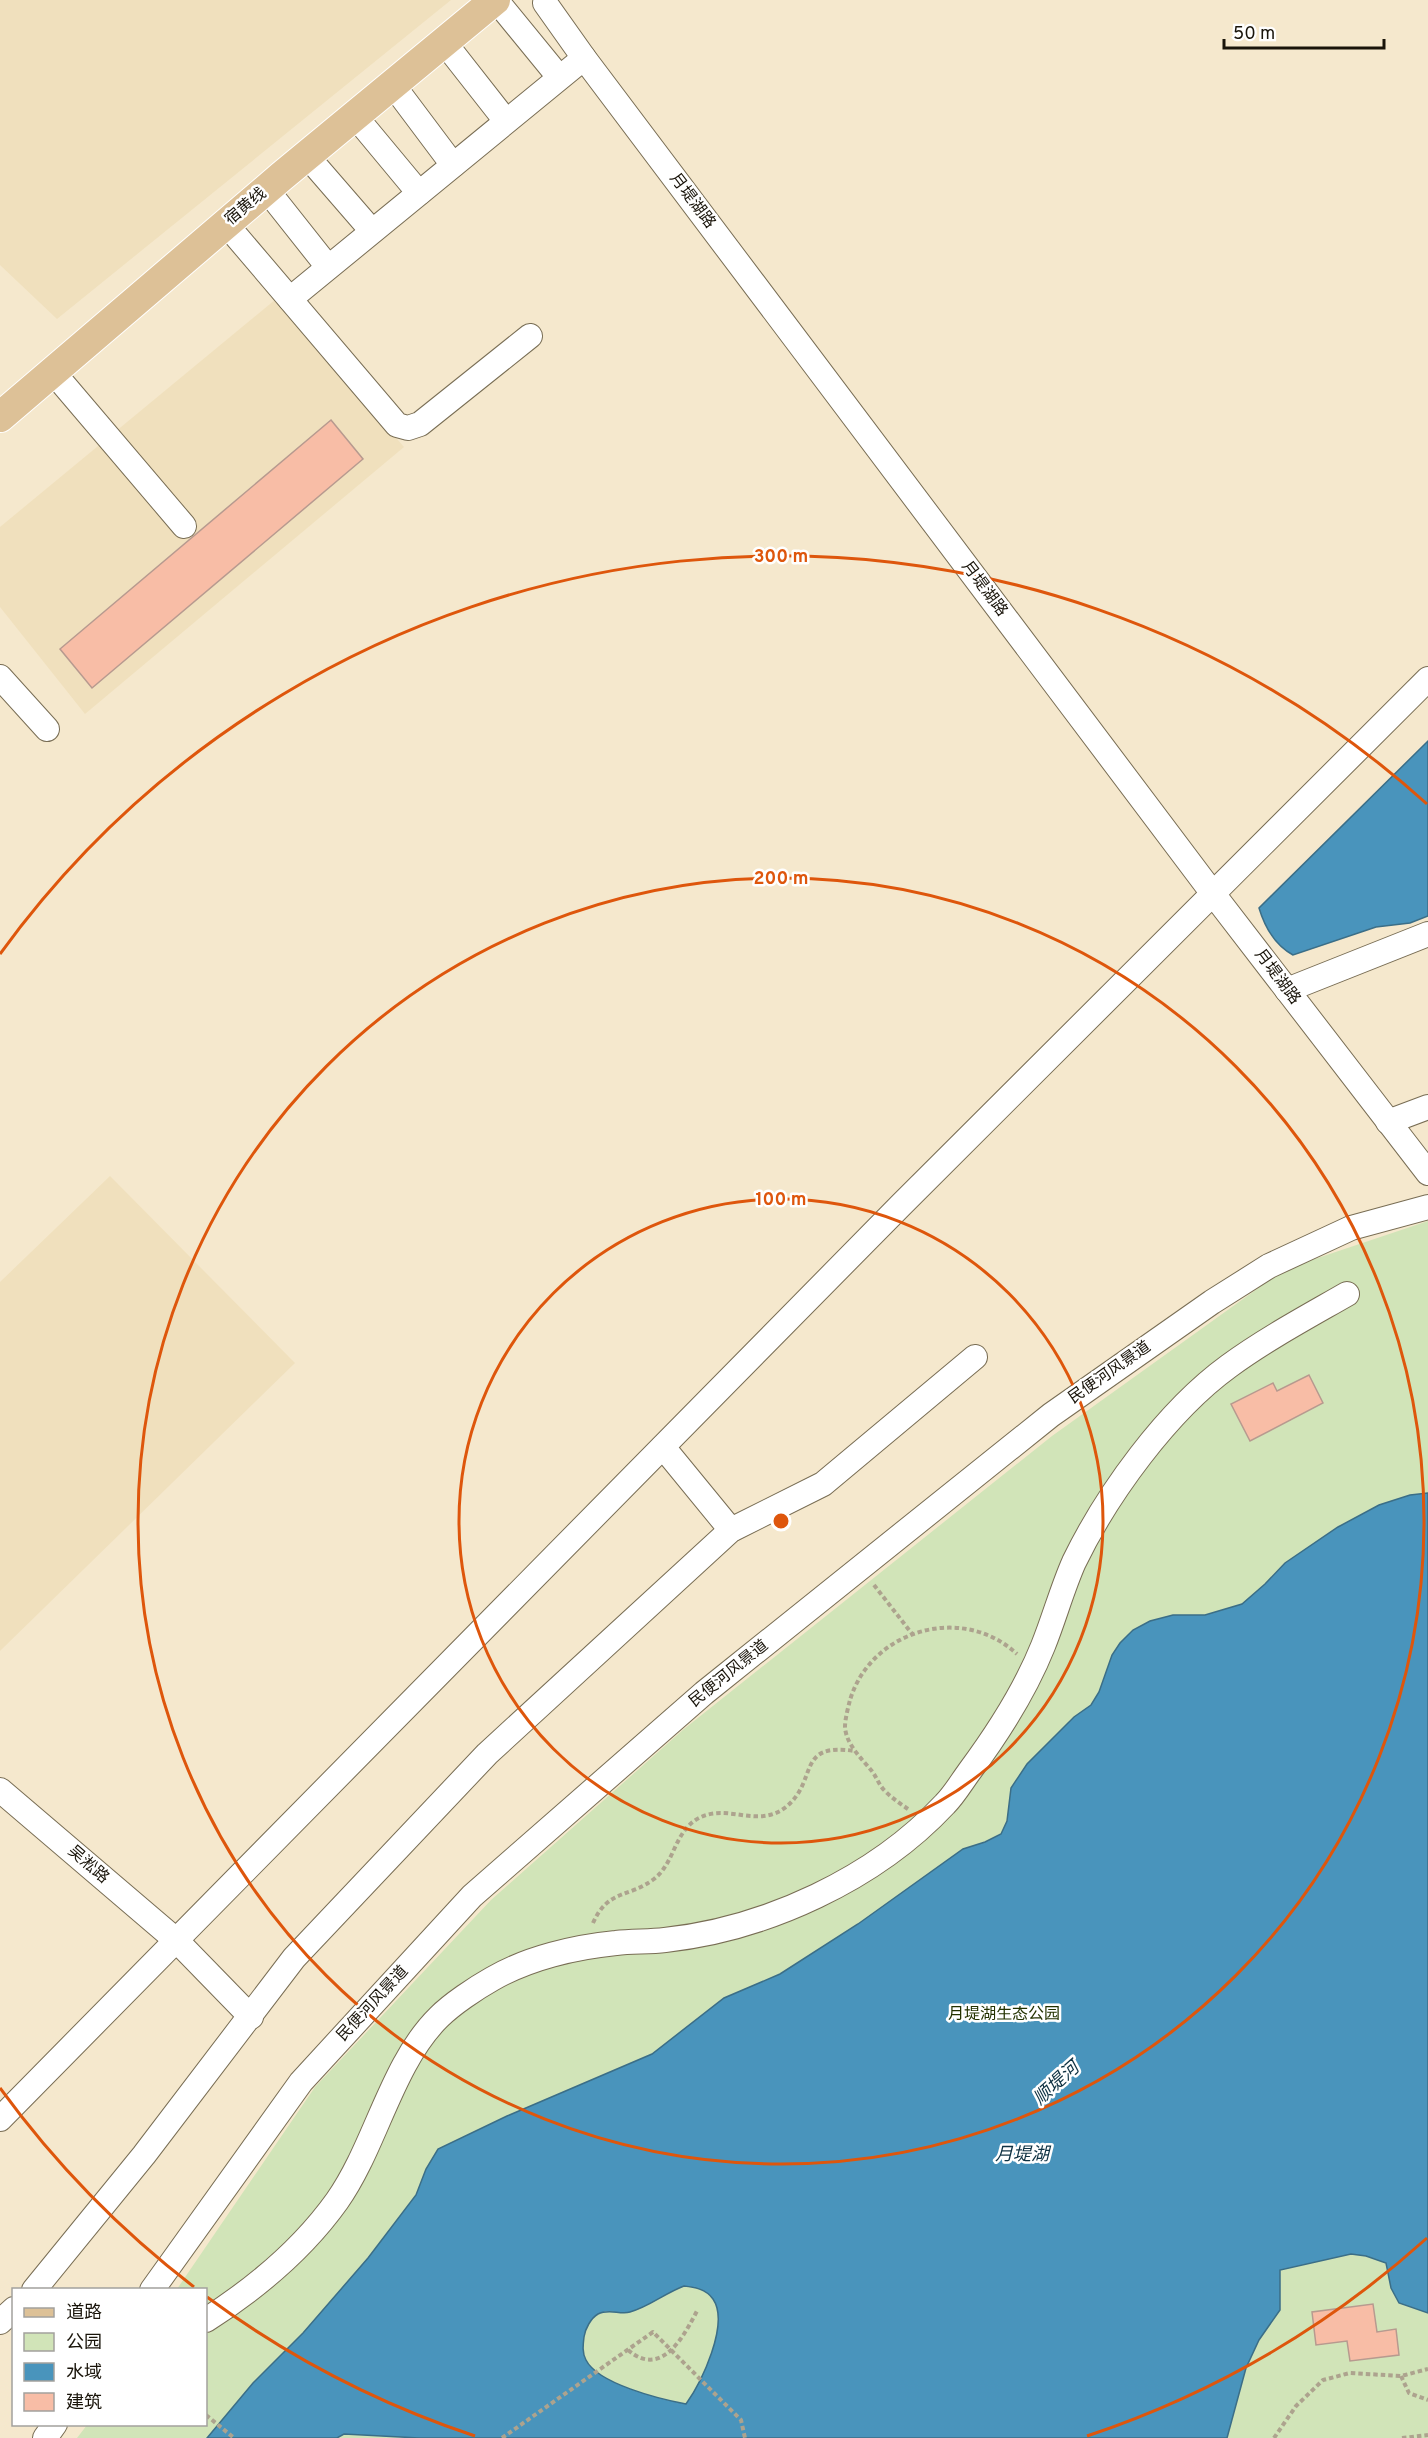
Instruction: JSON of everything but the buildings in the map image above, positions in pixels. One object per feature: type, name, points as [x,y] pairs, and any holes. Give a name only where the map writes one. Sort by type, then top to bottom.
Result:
[{"type":"main road","name":"宿黄线","points":[[0,417],[226,224],[496,0]]},
{"type":"street","points":[[496,0],[560,77]]},
{"type":"street","name":"月堤湖路","points":[[545,3],[584,58],[1214,895],[1428,1173]]},
{"type":"street","points":[[444,42],[506,121]]},
{"type":"street","points":[[290,299],[584,58]]},
{"type":"street","points":[[393,85],[453,165]]},
{"type":"street","points":[[355,116],[419,194]]},
{"type":"street","points":[[307,156],[372,231]]},
{"type":"street","points":[[267,190],[328,267]]},
{"type":"street","points":[[226,224],[397,425],[408,428],[420,424],[530,336]]},
{"type":"street","points":[[53,372],[184,526]]},
{"type":"street","points":[[0,678],[47,729]]},
{"type":"street","points":[[0,2119],[893,1214],[1428,679]]},
{"type":"street","points":[[1287,990],[1428,934]]},
{"type":"street","points":[[1388,1122],[1428,1107]]},
{"type":"street","name":"民便河风景道","points":[[153,2288],[301,2082],[472,1896],[704,1694],[1051,1415],[1212,1302],[1269,1266],[1351,1228],[1428,1207]]},
{"type":"street","points":[[207,2319],[272,2273],[308,2236],[338,2199],[359,2163],[411,2054],[439,2017],[491,1979],[526,1963],[583,1949],[613,1943],[666,1940],[721,1931],[785,1911],[861,1871],[909,1837],[946,1803],[988,1746],[1019,1697],[1041,1650],[1073,1565],[1095,1523],[1126,1476],[1174,1416],[1226,1368],[1287,1328],[1347,1294]]},
{"type":"street","points":[[35,2288],[144,2155],[294,1958],[487,1754],[731,1530],[823,1484],[975,1357]]},
{"type":"street","points":[[663,1447],[731,1530]]},
{"type":"street","name":"吴淞路","points":[[0,1790],[177,1941],[251,2017]]},
{"type":"street","points":[[0,2322],[12,2311]]},
{"type":"path","points":[[858,1570],[882,1594],[913,1635]]},
{"type":"path","points":[[925,1822],[886,1792],[856,1751],[845,1729],[854,1688],[865,1668],[898,1640],[939,1627],[970,1628],[990,1635],[1010,1648],[1032,1669]]},
{"type":"path","points":[[583,1949],[596,1918],[606,1903],[619,1894],[654,1879],[671,1857],[685,1829],[699,1818],[712,1814],[774,1816],[789,1805],[799,1792],[816,1756],[826,1750],[837,1748],[856,1751]]},
{"type":"path","points":[[628,2350],[639,2358],[655,2361],[662,2359],[690,2325],[699,2309]]},
{"type":"path","points":[[502,2438],[653,2332],[741,2420],[746,2438]]},
{"type":"path","points":[[1274,2438],[1296,2406],[1323,2380],[1350,2373],[1401,2376],[1428,2369]]},
{"type":"path","points":[[1401,2376],[1409,2393],[1428,2400]]},
{"type":"path","points":[[207,2416],[234,2438]]},
{"type":"path","points":[[1402,2438],[1428,2435]]},
{"type":"shaded area","points":[[0,0],[451,0],[57,319],[0,265]]},
{"type":"shaded area","points":[[276,299],[404,447],[85,714],[0,607],[0,527]]},
{"type":"shaded area","points":[[110,1176],[295,1363],[0,1651],[0,1282]]},
{"type":"green space","name":"月堤湖","points":[[1428,1221],[1428,2438],[77,2438],[86,2426],[207,2426],[207,2288],[178,2288],[315,2087],[491,1900],[684,1729],[1052,1436],[1285,1269]]},
{"type":"water","points":[[1428,741],[1428,916],[1410,923],[1376,927],[1293,955],[1272,935],[1259,908]]},
{"type":"water","name":"月堤湖","points":[[1428,1493],[1428,2313],[1399,2303],[1391,2288],[1386,2263],[1366,2256],[1351,2254],[1280,2270],[1280,2310],[1259,2340],[1246,2368],[1227,2438],[419,2438],[344,2434],[337,2438],[207,2438],[253,2383],[303,2333],[368,2258],[416,2195],[426,2169],[438,2149],[507,2116],[652,2054],[724,1998],[780,1974],[858,1924],[963,1849],[1001,1834],[1007,1821],[1011,1788],[1027,1764],[1074,1717],[1091,1705],[1099,1692],[1112,1655],[1133,1630],[1150,1621],[1173,1615],[1205,1615],[1242,1604],[1285,1563],[1338,1527],[1379,1505],[1410,1495]],"holes":[[[684,2286],[703,2291],[713,2299],[718,2323],[712,2353],[686,2404],[631,2389],[593,2369],[586,2360],[583,2346],[586,2331],[595,2316],[602,2312],[630,2312]]]},
{"type":"park label","name":"月堤湖生态公园","points":[[1004,2015]]},
{"type":"water label","name":"顺堤河","points":[[1057,2084]]}]
